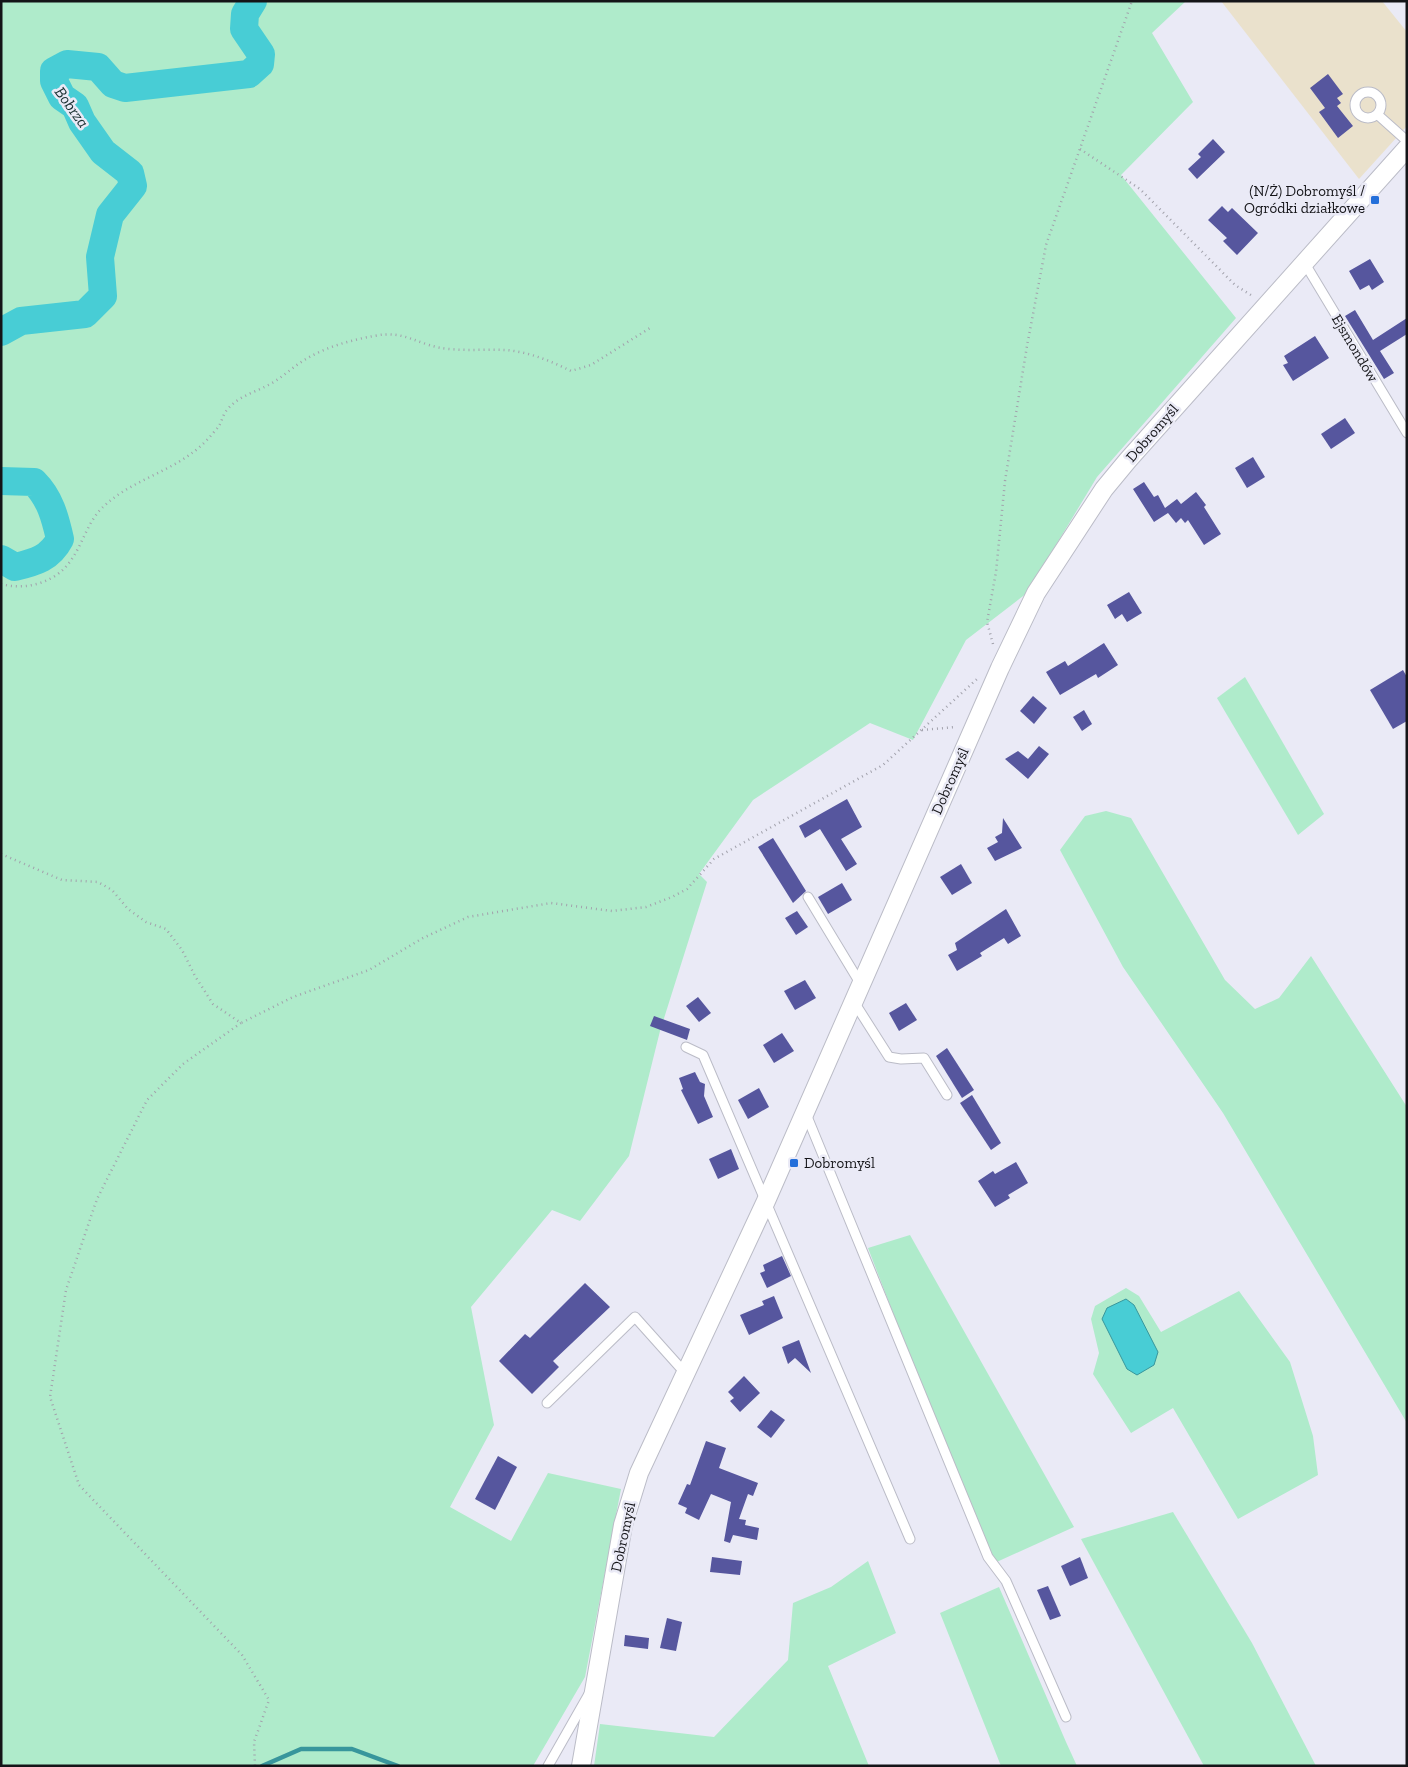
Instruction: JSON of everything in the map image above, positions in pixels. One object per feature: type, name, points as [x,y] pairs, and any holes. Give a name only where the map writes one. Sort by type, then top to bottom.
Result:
[{"type":"street","name":"Dobromyśl","points":[[581,1766],[623,1525],[639,1473],[766,1201],[852,1000],[1000,668],[1036,594],[1104,489],[1265,305],[1407,148]]},
{"type":"lane","points":[[1378,115],[1407,141]]},
{"type":"lane","name":"Ejsmondów","points":[[1304,262],[1407,433]]},
{"type":"lane","points":[[808,897],[860,983]]},
{"type":"lane","points":[[852,1000],[889,1057],[924,1058],[948,1095]]},
{"type":"lane","points":[[686,1046],[703,1054],[910,1539]]},
{"type":"lane","points":[[805,1111],[988,1556],[1006,1581],[1066,1716]]},
{"type":"lane","points":[[547,1403],[635,1317],[686,1374]]},
{"type":"lane","points":[[548,1766],[596,1680]]},
{"type":"path","points":[[255,1766],[254,1742],[269,1700],[242,1655],[79,1485],[50,1397],[66,1290],[97,1199],[146,1100],[183,1064],[241,1023],[293,997],[369,970],[424,938],[468,917],[551,904],[612,910],[646,907],[672,897],[687,889],[714,860],[884,765],[967,686],[990,670],[1000,668],[988,622],[996,572],[1005,480],[1046,246],[1132,1]]},
{"type":"path","points":[[1080,150],[1140,189],[1235,285],[1265,305]]},
{"type":"path","points":[[1,584],[24,587],[41,583],[56,576],[67,566],[78,551],[91,524],[102,507],[129,488],[192,453],[219,426],[226,410],[242,397],[271,384],[323,350],[374,336],[396,333],[435,348],[480,352],[507,350],[554,362],[571,370],[591,365],[650,328]]},
{"type":"path","points":[[920,731],[954,726],[973,729]]},
{"type":"path","points":[[1,854],[62,880],[98,882],[112,890],[134,913],[146,922],[166,929],[182,950],[195,976],[214,1004],[241,1023]]},
{"type":"shaded area","points":[[1221,1],[1382,1],[1407,32],[1407,126],[1359,179]]},
{"type":"green space","points":[[1,1],[1186,1],[1152,33],[1193,102],[1121,175],[1236,318],[1097,477],[1027,593],[966,640],[913,740],[870,723],[753,800],[699,874],[707,882],[660,1031],[629,1156],[580,1221],[552,1210],[471,1307],[494,1425],[450,1507],[511,1541],[548,1473],[621,1489],[585,1677],[533,1766],[1,1766]]},
{"type":"green space","points":[[1245,677],[1324,814],[1298,835],[1217,698]]},
{"type":"green space","points":[[1106,811],[1131,818],[1225,980],[1255,1009],[1279,998],[1311,956],[1407,1107],[1407,1423],[1223,1113],[1123,967],[1060,850],[1085,816]]},
{"type":"green space","points":[[910,1235],[1074,1527],[990,1565],[868,1248]]},
{"type":"green space","points":[[1126,1288],[1139,1296],[1161,1332],[1239,1291],[1290,1362],[1313,1436],[1318,1475],[1238,1519],[1173,1408],[1131,1433],[1093,1374],[1099,1353],[1091,1319],[1095,1306]]},
{"type":"green space","points":[[1173,1512],[1252,1643],[1316,1766],[1204,1766],[1081,1539]]},
{"type":"green space","points":[[868,1561],[896,1633],[828,1666],[869,1766],[594,1766],[600,1724],[714,1737],[788,1660],[793,1603],[831,1587]]},
{"type":"green space","points":[[999,1587],[1077,1766],[1001,1766],[940,1613]]},
{"type":"water","points":[[1126,1299],[1134,1305],[1158,1352],[1154,1365],[1137,1375],[1127,1369],[1102,1319],[1107,1308]]},
{"type":"building","points":[[1328,74],[1343,94],[1337,98],[1341,103],[1337,106],[1353,126],[1338,138],[1319,112],[1325,108],[1310,88]]},
{"type":"building","points":[[1213,139],[1225,152],[1197,179],[1188,169],[1201,157],[1198,154]]},
{"type":"building","points":[[1222,206],[1228,212],[1232,208],[1258,233],[1237,255],[1223,241],[1227,238],[1208,220]]},
{"type":"building","points":[[1370,259],[1384,282],[1372,290],[1369,285],[1360,290],[1349,271]]},
{"type":"building","points":[[1355,310],[1373,340],[1407,318],[1407,334],[1380,351],[1394,373],[1384,379],[1345,316]]},
{"type":"building","points":[[1315,336],[1329,358],[1293,381],[1283,365],[1288,363],[1284,356]]},
{"type":"building","points":[[1345,418],[1355,433],[1331,449],[1321,434]]},
{"type":"building","points":[[1253,457],[1265,477],[1247,488],[1235,468]]},
{"type":"building","points":[[1144,482],[1154,497],[1158,495],[1165,508],[1177,499],[1181,504],[1196,492],[1206,505],[1204,507],[1221,534],[1204,545],[1188,520],[1185,523],[1181,518],[1176,523],[1168,513],[1154,522],[1133,489]]},
{"type":"building","points":[[1129,592],[1142,613],[1127,622],[1122,614],[1115,619],[1107,605]]},
{"type":"building","points":[[1104,643],[1118,665],[1098,678],[1096,674],[1060,695],[1046,672],[1065,661],[1068,666]]},
{"type":"building","points":[[1403,670],[1407,677],[1407,721],[1393,729],[1370,690]]},
{"type":"building","points":[[1033,696],[1047,708],[1034,724],[1020,711]]},
{"type":"building","points":[[1084,710],[1092,724],[1082,731],[1073,717]]},
{"type":"building","points":[[1039,746],[1049,754],[1028,779],[1005,759],[1018,751],[1028,759]]},
{"type":"building","points":[[847,799],[862,827],[841,839],[857,864],[846,871],[820,829],[805,838],[799,826]]},
{"type":"building","points":[[1003,818],[1022,848],[995,861],[987,848],[998,842],[995,837],[1002,833]]},
{"type":"building","points":[[773,838],[806,891],[793,903],[758,847]]},
{"type":"building","points":[[961,864],[972,883],[952,895],[940,877]]},
{"type":"building","points":[[842,883],[852,900],[828,914],[818,897]]},
{"type":"building","points":[[1006,909],[1021,936],[1008,944],[1004,938],[980,953],[982,956],[957,971],[948,955],[957,950],[955,943]]},
{"type":"building","points":[[797,911],[808,927],[796,935],[785,918]]},
{"type":"building","points":[[805,980],[816,998],[795,1010],[784,991]]},
{"type":"building","points":[[698,997],[711,1013],[699,1022],[686,1006]]},
{"type":"building","points":[[906,1003],[917,1020],[899,1031],[889,1013]]},
{"type":"building","points":[[654,1016],[690,1029],[687,1040],[650,1026]]},
{"type":"building","points":[[782,1033],[794,1051],[774,1063],[763,1045]]},
{"type":"building","points":[[947,1048],[974,1090],[962,1098],[936,1056]]},
{"type":"building","points":[[695,1072],[700,1082],[705,1084],[704,1096],[713,1117],[698,1124],[681,1090],[683,1089],[679,1078]]},
{"type":"building","points":[[759,1088],[769,1107],[748,1119],[738,1100]]},
{"type":"building","points":[[972,1095],[1001,1143],[991,1150],[960,1103]]},
{"type":"building","points":[[731,1149],[739,1169],[718,1179],[709,1159]]},
{"type":"building","points":[[1016,1162],[1028,1183],[1008,1195],[1010,1198],[995,1207],[978,1181],[993,1171],[995,1174]]},
{"type":"building","points":[[782,1256],[791,1276],[767,1288],[760,1273],[765,1271],[763,1265]]},
{"type":"building","points":[[585,1283],[610,1307],[553,1361],[559,1367],[532,1394],[499,1361],[525,1334],[530,1338]]},
{"type":"building","points":[[774,1296],[783,1318],[749,1335],[740,1315],[764,1305],[762,1301]]},
{"type":"building","points":[[799,1340],[811,1373],[795,1358],[788,1364],[782,1347]]},
{"type":"building","points":[[744,1376],[760,1393],[740,1412],[730,1401],[734,1398],[728,1392]]},
{"type":"building","points":[[771,1410],[785,1420],[771,1438],[757,1427]]},
{"type":"building","points":[[706,1441],[726,1448],[719,1468],[758,1483],[753,1496],[748,1494],[739,1519],[746,1520],[745,1525],[759,1528],[757,1540],[733,1535],[730,1543],[724,1541],[731,1502],[711,1494],[699,1520],[685,1513],[687,1508],[678,1504],[687,1484],[690,1485]]},
{"type":"building","points":[[498,1456],[517,1467],[495,1510],[475,1499]]},
{"type":"building","points":[[712,1557],[742,1561],[740,1575],[710,1572]]},
{"type":"building","points":[[1080,1557],[1088,1578],[1070,1586],[1061,1566]]},
{"type":"building","points":[[1048,1586],[1061,1616],[1050,1620],[1037,1590]]},
{"type":"building","points":[[667,1618],[682,1622],[676,1651],[660,1648]]},
{"type":"building","points":[[625,1635],[649,1638],[648,1649],[624,1646]]},
{"type":"waterway","name":"Bobrza","points":[[1,332],[21,321],[85,314],[103,296],[100,257],[110,215],[133,186],[130,173],[103,152],[82,122],[75,106],[62,97],[54,81],[54,71],[67,64],[98,67],[113,84],[125,88],[249,74],[260,64],[261,54],[244,29],[245,14],[253,1]]},
{"type":"waterway","name":"Bobrza","points":[[1,481],[34,482],[48,501],[60,539],[47,555],[29,563],[15,567],[1,559]]},
{"type":"waterway","points":[[262,1766],[301,1749],[352,1749],[398,1766]]},
{"type":"place","name":"(N/Ż) Dobromyśl / Ogródki działkowe","points":[[1375,200]]},
{"type":"place","name":"Dobromyśl","points":[[794,1163]]}]
